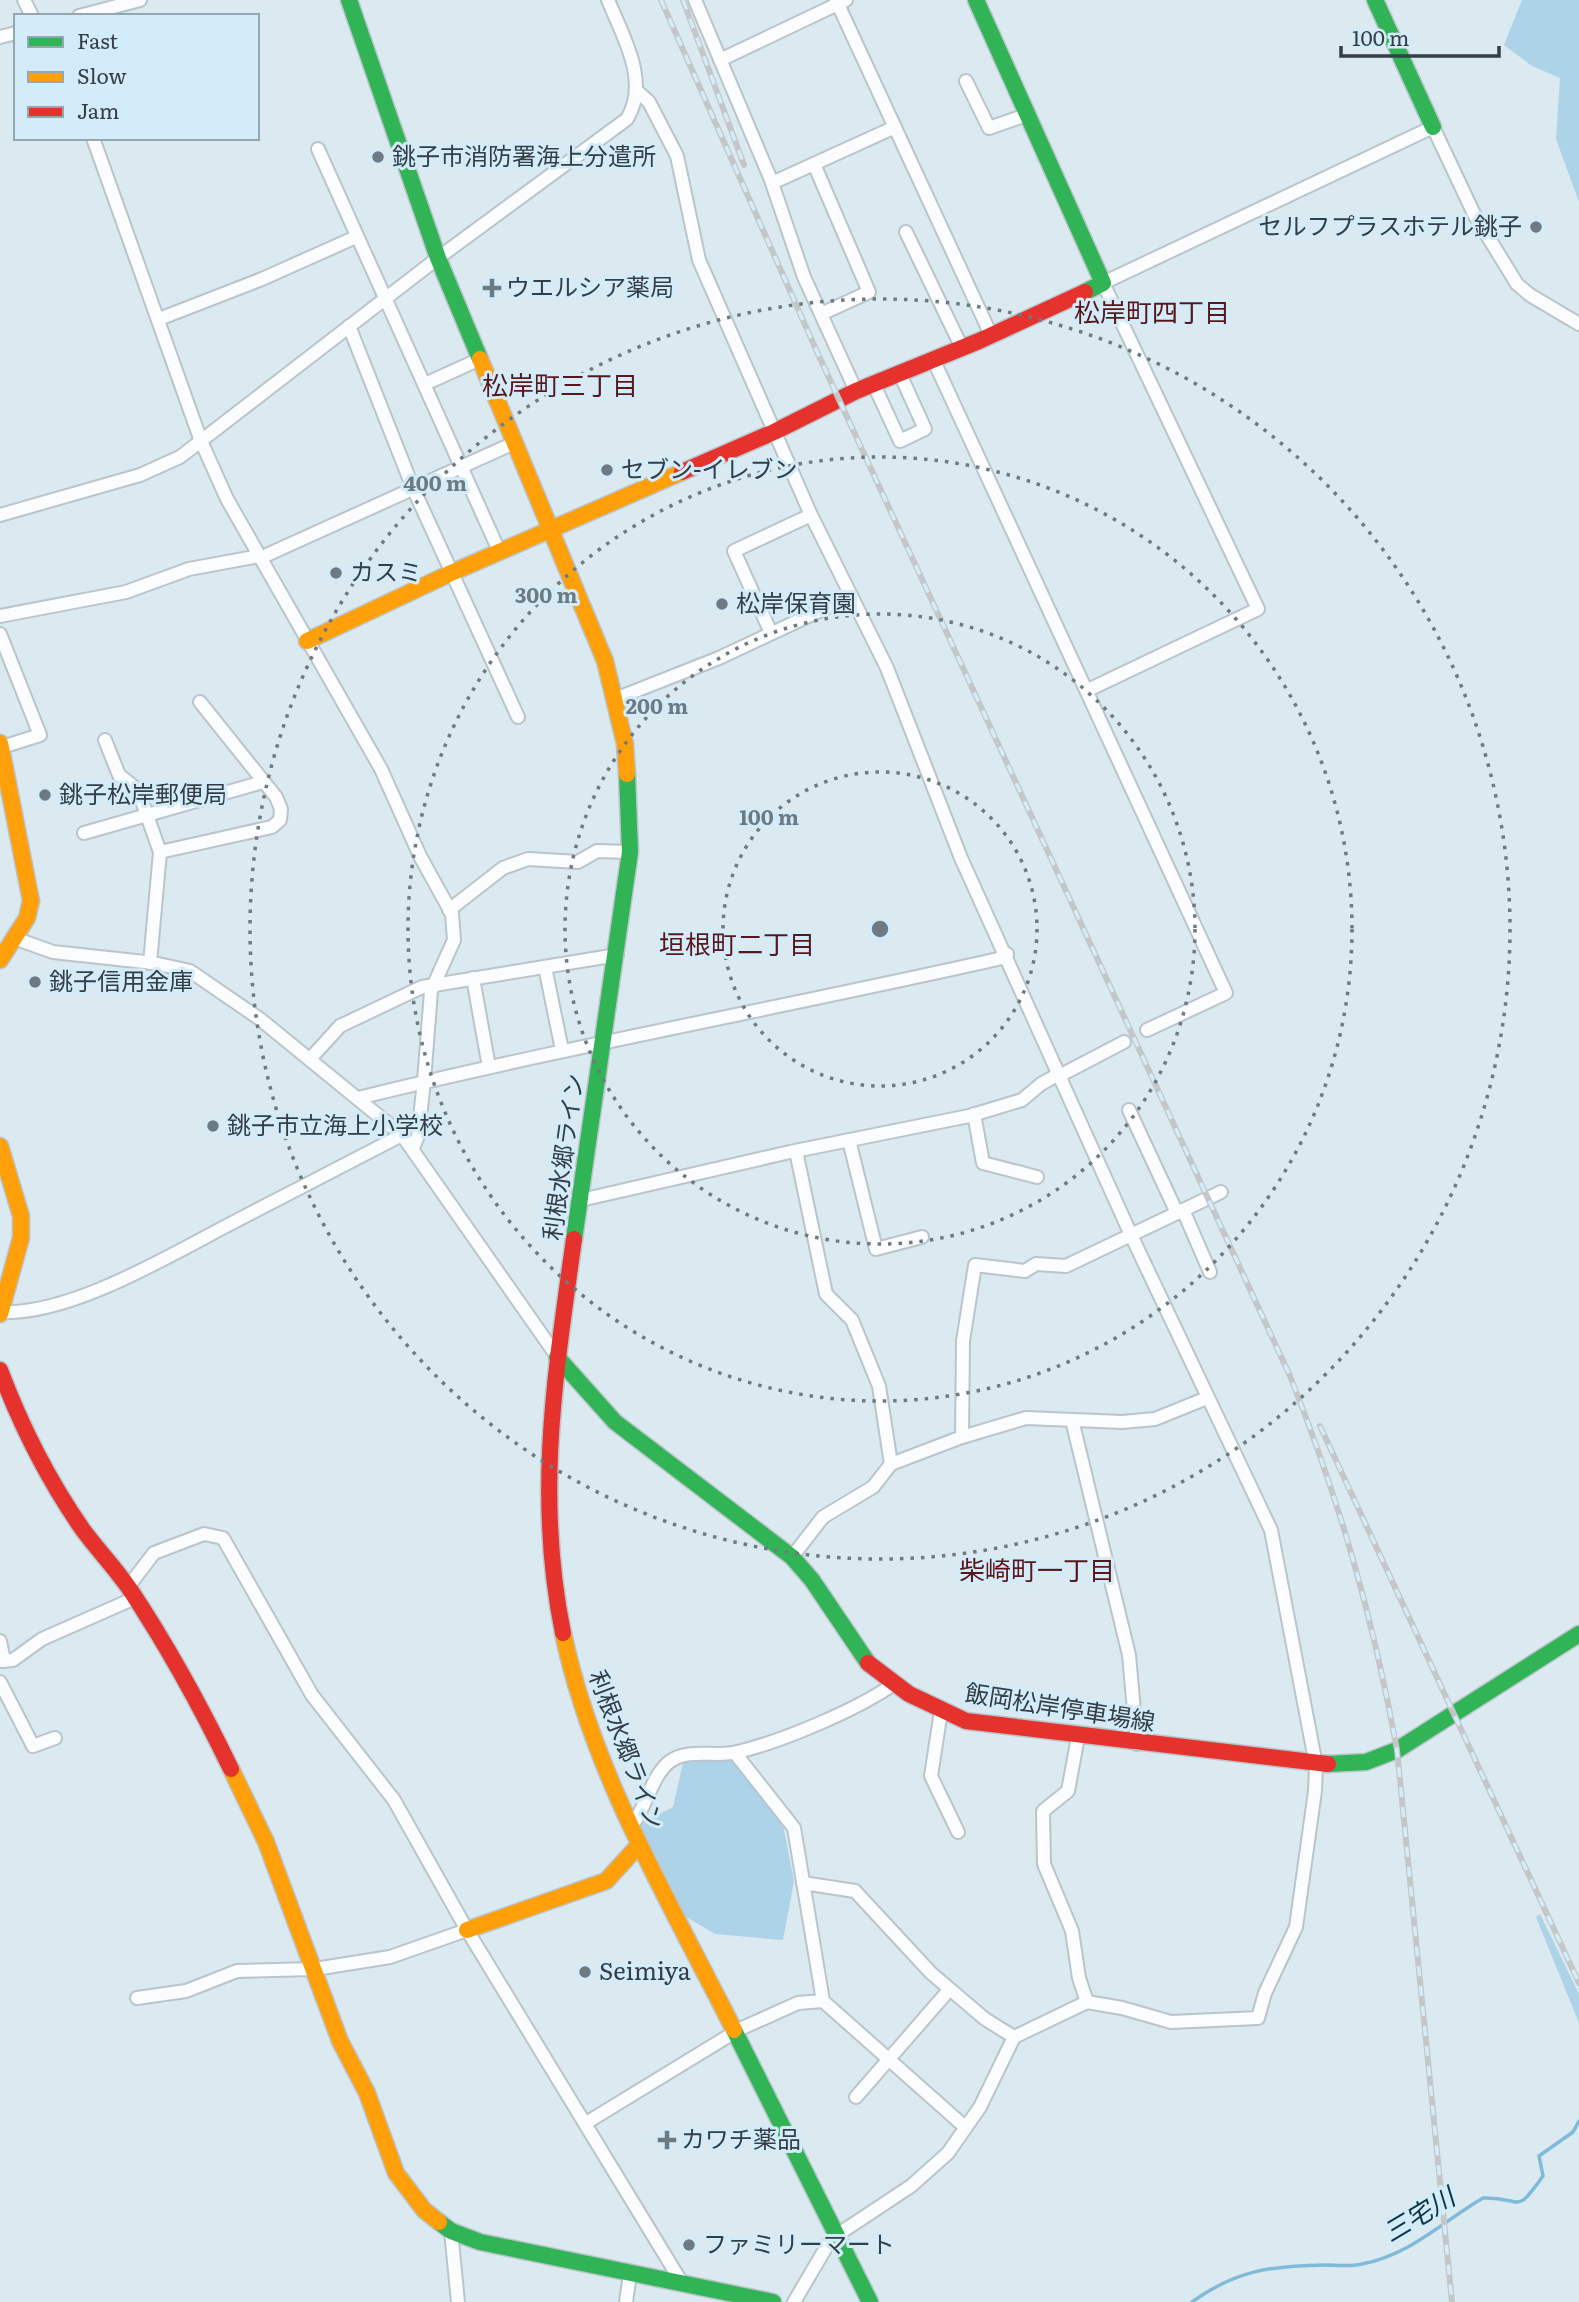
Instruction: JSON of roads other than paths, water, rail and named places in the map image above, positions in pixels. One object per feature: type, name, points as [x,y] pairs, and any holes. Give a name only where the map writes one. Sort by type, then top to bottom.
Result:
[{"type":"main road","name":"利根水郷ライン","points":[[349,0],[438,258],[605,661],[615,699],[629,780],[629,852],[617,955],[557,1357],[547,1471],[552,1578],[573,1680],[596,1748],[639,1844],[870,2302]]},
{"type":"main road","points":[[307,641],[451,573],[774,432],[856,391],[962,348],[1102,283],[976,0]]},
{"type":"main road","points":[[1375,0],[1433,127]]},
{"type":"main road","points":[[0,960],[27,918],[31,901],[1,745]]},
{"type":"main road","points":[[0,1146],[21,1216],[21,1238],[4,1285],[0,1313]]},
{"type":"main road","name":"飯岡松岸停車場線","points":[[557,1357],[569,1374],[615,1422],[792,1557],[815,1583],[862,1655],[895,1683],[941,1711],[966,1721],[1316,1765],[1366,1762],[1406,1746],[1579,1634]]},
{"type":"main road","points":[[0,1370],[6,1404],[83,1529],[132,1593],[227,1761],[266,1842],[340,2041],[367,2093],[396,2173],[414,2200],[451,2231],[480,2242],[773,2302]]},
{"type":"main road","points":[[467,1930],[606,1881],[639,1844]]},
{"type":"street","points":[[84,14],[111,4],[140,0]]},
{"type":"street","points":[[0,515],[140,475],[180,457],[438,258],[627,119],[638,92],[635,73],[607,0]]},
{"type":"street","points":[[712,0],[697,3],[772,183],[804,276],[856,391]]},
{"type":"street","points":[[720,60],[840,1],[990,335]]},
{"type":"street","points":[[966,81],[989,128],[1029,114]]},
{"type":"street","points":[[638,92],[649,102],[677,156],[699,260],[810,515],[887,668],[961,858],[1007,954],[1131,1235],[1271,1530],[1316,1765],[1315,1791],[1296,1927],[1265,1993],[1258,2018],[1171,2022],[1122,2008],[1087,2003],[1014,2037],[979,2107],[948,2153],[911,2186],[836,2234],[794,2302]]},
{"type":"street","points":[[772,183],[895,127]]},
{"type":"street","points":[[1088,691],[1258,609],[1102,283],[1433,127],[1475,214],[1517,284],[1530,295],[1579,324]]},
{"type":"street","points":[[94,140],[201,441],[227,499],[381,769],[420,856],[449,910],[454,940],[432,984],[418,1136],[413,1148]]},
{"type":"street","points":[[318,149],[500,552]]},
{"type":"street","points":[[814,164],[869,292],[821,314]]},
{"type":"street","points":[[906,232],[962,348]]},
{"type":"street","points":[[159,319],[262,279],[356,237]]},
{"type":"street","points":[[349,326],[413,488],[518,718]]},
{"type":"street","points":[[425,384],[480,359]]},
{"type":"street","points":[[933,359],[1226,993],[1147,1030]]},
{"type":"street","points":[[874,385],[900,441],[925,429],[900,374]]},
{"type":"street","points":[[0,616],[126,592],[189,569],[260,557],[514,443]]},
{"type":"street","points":[[771,633],[734,551],[810,515]]},
{"type":"street","points":[[615,699],[719,658],[851,596]]},
{"type":"street","points":[[0,634],[40,735],[1,745]]},
{"type":"street","points":[[160,852],[277,824],[281,809],[200,702]]},
{"type":"street","points":[[105,740],[119,775],[138,790],[160,852],[150,962]]},
{"type":"street","points":[[84,833],[263,782]]},
{"type":"street","points":[[449,910],[503,868],[528,859],[578,862],[597,851],[629,852]]},
{"type":"street","points":[[14,938],[53,952],[150,962],[190,971],[260,1019],[402,1135],[557,1357]]},
{"type":"street","points":[[358,1098],[562,1050],[823,998],[998,959],[1007,954]]},
{"type":"street","points":[[310,1059],[340,1026],[385,1002],[432,984],[617,955]]},
{"type":"street","points":[[545,967],[562,1050]]},
{"type":"street","points":[[473,978],[489,1067]]},
{"type":"street","points":[[581,1200],[974,1114],[1022,1100],[1041,1084],[1124,1042]]},
{"type":"street","points":[[1129,1110],[1210,1272]]},
{"type":"street","points":[[974,1114],[983,1163],[1037,1177]]},
{"type":"street","points":[[0,1313],[23,1313],[58,1304],[145,1269],[402,1135]]},
{"type":"street","points":[[849,1140],[876,1249],[922,1237]]},
{"type":"street","points":[[796,1151],[826,1294],[852,1320],[879,1386],[891,1464]]},
{"type":"street","points":[[962,1437],[963,1341],[975,1265],[1025,1271],[1036,1264],[1066,1266],[1221,1192]]},
{"type":"street","points":[[792,1557],[823,1517],[873,1486],[891,1464],[962,1437],[1027,1418],[1155,1419],[1207,1398]]},
{"type":"street","points":[[1072,1420],[1129,1655],[1137,1744]]},
{"type":"street","points":[[0,1641],[2,1661],[13,1660],[43,1639],[132,1593],[154,1553],[204,1534],[223,1538],[312,1695],[394,1800],[467,1930],[682,2283]]},
{"type":"street","points":[[0,1682],[33,1746],[55,1738]]},
{"type":"street","points":[[631,1827],[670,1761],[692,1754],[735,1753],[801,1729],[895,1683]]},
{"type":"street","points":[[941,1711],[932,1776],[958,1832]]},
{"type":"street","points":[[1078,1737],[1068,1791],[1043,1811],[1042,1823],[1044,1864],[1072,1931],[1079,1978],[1087,2003]]},
{"type":"street","points":[[735,1753],[757,1777],[794,1828],[823,2001],[965,2127]]},
{"type":"street","points":[[803,1883],[855,1891],[949,1990],[985,2019],[1014,2037]]},
{"type":"street","points":[[137,1998],[186,1991],[237,1971],[315,1969],[390,1957],[467,1930]]},
{"type":"street","points":[[856,2097],[949,1990]]},
{"type":"street","points":[[586,2123],[736,2034],[798,2003],[823,2001]]},
{"type":"street","points":[[451,2231],[457,2302]]},
{"type":"street","points":[[626,2302],[630,2274]]},
{"type":"waterway","name":"三宅川","points":[[1192,2302],[1224,2283],[1255,2272],[1287,2267],[1352,2265],[1379,2260],[1425,2237],[1483,2198],[1522,2201],[1543,2176],[1539,2156],[1573,2132],[1579,2121]]},
{"type":"railway","points":[[661,0],[818,354],[1290,1376],[1324,1469],[1366,1606],[1397,1750],[1452,2302]]},
{"type":"railway","points":[[683,0],[744,165]]},
{"type":"railway","points":[[1320,1426],[1579,1983]]},
{"type":"place","name":"銚子市消防署海上分遣所","points":[[378,157]]},
{"type":"place","name":"セルフプラスホテル銚子","points":[[1536,227]]},
{"type":"place","name":"ウエルシア薬局","points":[[492,288]]},
{"type":"place","name":"セブン-イレブン","points":[[607,470]]},
{"type":"place","name":"カスミ","points":[[336,573]]},
{"type":"place","name":"松岸保育園","points":[[722,604]]},
{"type":"place","name":"銚子松岸郵便局","points":[[45,795]]},
{"type":"place","name":"銚子信用金庫","points":[[35,982]]},
{"type":"place","name":"銚子市立海上小学校","points":[[213,1126]]},
{"type":"place","name":"Seimiya","points":[[585,1972]]},
{"type":"place","name":"カワチ薬品","points":[[667,2140]]},
{"type":"place","name":"ファミリーマート","points":[[689,2245]]},
{"type":"district","name":"松岸町四丁目","points":[[1152,313]]},
{"type":"district","name":"松岸町三丁目","points":[[560,386]]},
{"type":"district","name":"垣根町二丁目","points":[[737,945]]},
{"type":"district","name":"柴崎町一丁目","points":[[1037,1571]]}]
